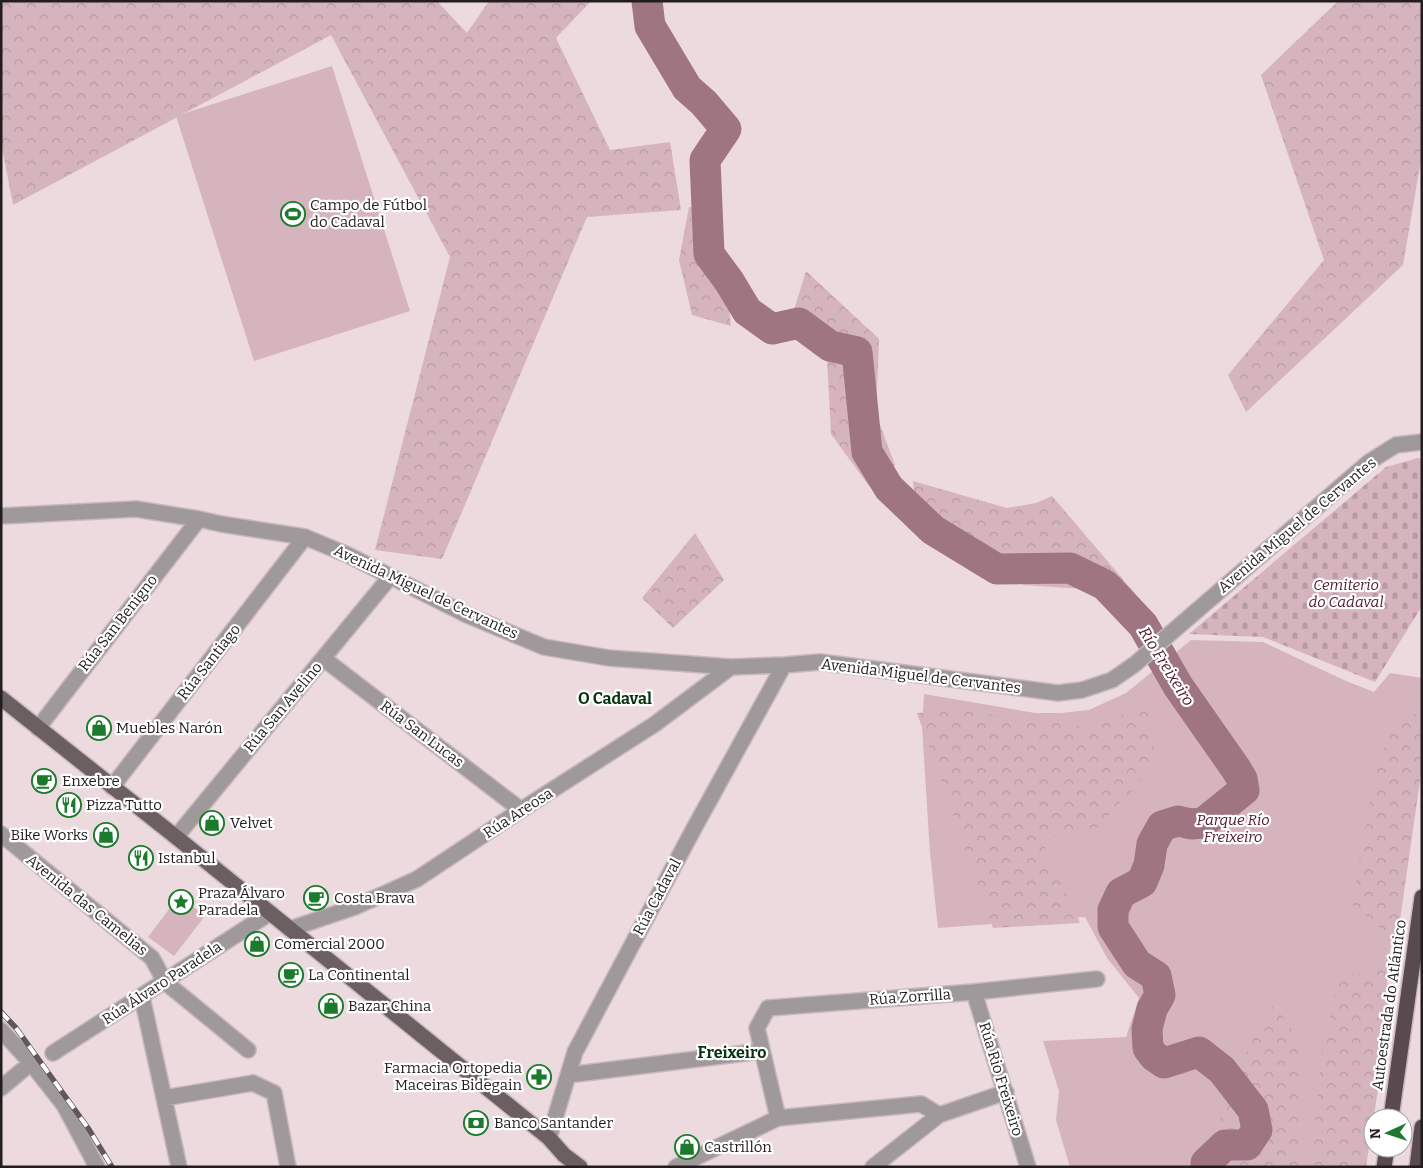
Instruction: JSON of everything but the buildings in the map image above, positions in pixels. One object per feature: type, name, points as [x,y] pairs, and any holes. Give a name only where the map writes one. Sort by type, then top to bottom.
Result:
[{"type":"highway","name":"Autoestrada do Atlántico","points":[[1392,1108],[1422,897]]},
{"type":"highway","points":[[1417,1167],[1422,1128]]},
{"type":"main road","points":[[1,698],[549,1138],[564,1161],[580,1167]]},
{"type":"street","name":"Avenida Miguel de Cervantes","points":[[1,516],[136,509],[305,537],[348,555],[467,615],[544,647],[609,658],[731,667],[820,662],[1058,693],[1082,690],[1112,680],[1136,664],[1369,462],[1396,445],[1422,442]]},
{"type":"street","name":"Rúa San Benigno","points":[[38,728],[199,519]]},
{"type":"street","name":"Rúa Santiago","points":[[112,787],[305,537]]},
{"type":"street","name":"Rúa San Avelino","points":[[176,837],[390,577]]},
{"type":"street","name":"Rúa San Lucas","points":[[324,659],[521,810]]},
{"type":"street","name":"Rúa Cadaval","points":[[549,1138],[575,1052],[692,832],[784,665]]},
{"type":"street","name":"Rúa Areosa","points":[[290,929],[355,907],[418,880],[521,810],[655,724],[731,667]]},
{"type":"street","name":"Avenida das Camelias","points":[[1,834],[152,958],[165,982]]},
{"type":"street","name":"Rúa Álvaro Paradela","points":[[53,1053],[270,914]]},
{"type":"street","name":"Rúa Zorrilla","points":[[762,1051],[757,1028],[768,1008],[974,992],[1097,979]]},
{"type":"street","points":[[165,982],[248,1050]]},
{"type":"street","name":"Rúa Rio Freixeiro","points":[[974,992],[1028,1167]]},
{"type":"street","points":[[142,997],[180,1167]]},
{"type":"street","points":[[1,1030],[31,1063],[64,1105],[97,1167]]},
{"type":"street","points":[[568,1075],[762,1051],[778,1118]]},
{"type":"street","points":[[1,1088],[31,1063]]},
{"type":"street","points":[[164,1098],[253,1083],[274,1093],[288,1167]]},
{"type":"street","points":[[873,1167],[939,1115],[1006,1092]]},
{"type":"street","points":[[676,1167],[778,1118],[921,1104],[939,1115]]},
{"type":"green space","points":[[1,1],[437,1],[467,33],[489,1],[591,1],[556,38],[610,150],[670,142],[681,210],[587,217],[442,559],[375,550],[450,257],[331,35],[13,205],[1,142]]},
{"type":"green space","points":[[1338,1],[1422,1],[1422,154],[1403,265],[1246,412],[1228,375],[1324,260],[1261,75]]},
{"type":"green space","name":"Campo de Fútbol do Cadaval","points":[[332,66],[410,311],[254,361],[176,116]]},
{"type":"green space","points":[[689,207],[718,210],[731,326],[692,315],[679,260]]},
{"type":"green space","points":[[806,271],[879,339],[876,414],[895,465],[869,486],[831,434],[827,358],[794,310]]},
{"type":"green space","name":"Cemiterio do Cadaval","points":[[1418,458],[1422,459],[1422,606],[1375,682],[1263,637],[1189,634],[1386,467]]},
{"type":"green space","points":[[913,481],[1007,508],[1036,503],[1052,496],[1156,618],[1141,633],[1097,590],[1024,585],[918,538]]},
{"type":"green space","points":[[695,533],[724,580],[673,628],[642,598]]},
{"type":"green space","name":"Parque Río Freixeiro","points":[[1191,640],[1263,642],[1374,692],[1390,673],[1422,678],[1422,728],[1367,1108],[1363,1108],[1363,1139],[1359,1167],[1070,1167],[1056,1120],[1059,1091],[1043,1041],[1126,1037],[1139,998],[1107,958],[1085,917],[938,928],[930,853],[922,726],[924,694],[1035,713],[1061,713],[1089,710],[1126,693]]},
{"type":"green space","points":[[1147,703],[1157,764],[1098,827],[1041,839],[1080,923],[993,928],[917,713],[967,711],[1093,728]]},
{"type":"green space","points":[[1403,707],[1422,718],[1422,767],[1397,941],[1352,905],[1376,767]]},
{"type":"green space","points":[[179,896],[205,916],[174,956],[148,937]]},
{"type":"green space","points":[[1386,969],[1390,1012],[1375,1108],[1363,1108],[1363,1158],[1367,1158],[1366,1167],[1311,1167],[1321,1058],[1339,977]]},
{"type":"green space","points":[[1274,1004],[1301,1042],[1299,1167],[1203,1167],[1229,1094],[1250,1045]]},
{"type":"waterway","name":"Río Freixeiro","points":[[647,1],[650,26],[687,88],[704,103],[726,129],[705,160],[709,254],[729,281],[747,311],[772,329],[799,323],[830,346],[857,352],[867,452],[889,488],[933,530],[997,569],[1070,568],[1105,585],[1143,625],[1178,686],[1242,779],[1244,790],[1203,823],[1191,824],[1178,821],[1162,826],[1152,844],[1149,865],[1142,882],[1121,893],[1113,910],[1113,927],[1137,964],[1156,976],[1160,995],[1152,1009],[1147,1029],[1148,1048],[1154,1056],[1164,1063],[1199,1052],[1222,1070],[1253,1110],[1257,1130],[1247,1145],[1225,1145],[1206,1163],[1206,1167]]},
{"type":"railway","points":[[1,1012],[16,1028],[88,1128],[112,1167]]},
{"type":"place","name":"Campo de Fútbol do Cadaval","points":[[293,214]]},
{"type":"place","name":"Muebles Narón","points":[[99,728]]},
{"type":"place","name":"Enxebre","points":[[44,781]]},
{"type":"place","name":"Pizza Tutto","points":[[69,805]]},
{"type":"place","name":"Velvet","points":[[212,823]]},
{"type":"place","name":"Bike Works","points":[[106,835]]},
{"type":"place","name":"Istanbul","points":[[141,858]]},
{"type":"place","name":"Costa Brava","points":[[316,898]]},
{"type":"place","name":"Praza Álvaro Paradela","points":[[181,902]]},
{"type":"place","name":"Comercial 2000","points":[[257,944]]},
{"type":"place","name":"La Continental","points":[[291,975]]},
{"type":"place","name":"Bazar China","points":[[331,1006]]},
{"type":"place","name":"Farmacia Ortopedia Maceiras Bidegain","points":[[539,1077]]},
{"type":"place","name":"Banco Santander","points":[[476,1123]]},
{"type":"place","name":"Castrillón","points":[[687,1147]]},
{"type":"district","name":"O Cadaval","points":[[615,698]]},
{"type":"district","name":"Freixeiro","points":[[732,1052]]}]
